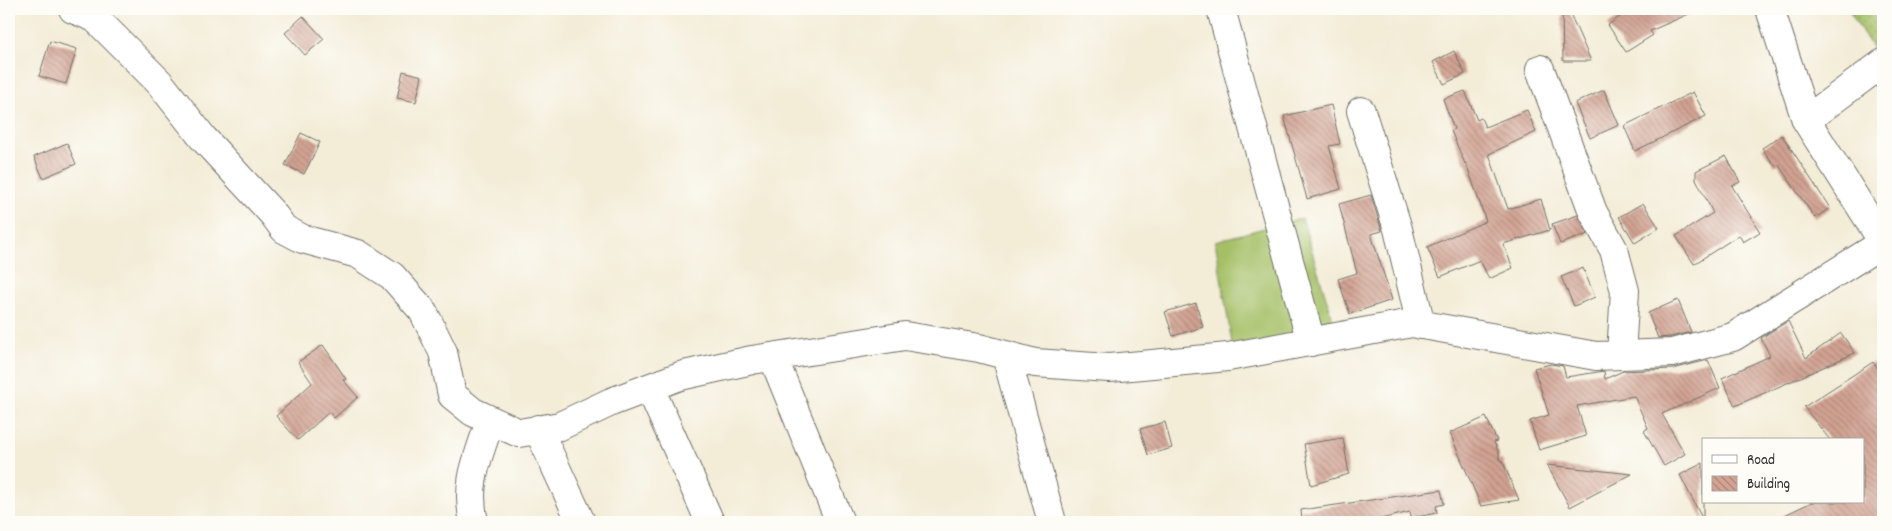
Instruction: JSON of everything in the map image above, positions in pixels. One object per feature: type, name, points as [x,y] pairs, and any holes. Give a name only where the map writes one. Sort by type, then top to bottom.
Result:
[{"type":"street","points":[[73,9],[95,18],[159,82],[203,138],[284,228],[303,239],[358,254],[392,276],[423,311],[443,352],[452,395],[473,412],[519,433],[560,426],[611,402],[680,376],[773,357],[905,336],[978,348],[1035,363],[1109,368],[1228,357],[1412,323],[1596,356],[1672,353],[1733,337],[1883,243],[1806,120],[1770,9]]},
{"type":"street","points":[[1221,9],[1311,342]]},
{"type":"street","points":[[1806,120],[1883,63]]},
{"type":"street","points":[[1540,69],[1593,212],[1614,250],[1625,291],[1622,354]]},
{"type":"street","points":[[1361,111],[1398,230],[1420,325]]},
{"type":"street","points":[[1006,356],[1052,522]]},
{"type":"street","points":[[773,357],[840,522]]},
{"type":"street","points":[[650,388],[710,522]]},
{"type":"street","points":[[474,522],[470,504],[471,479],[490,421]]},
{"type":"street","points":[[538,430],[581,522]]},
{"type":"green space","points":[[1848,9],[1883,9],[1883,63],[1878,57]]},
{"type":"green space","points":[[1302,218],[1337,334],[1233,350],[1215,241]]},
{"type":"building","points":[[1562,9],[1568,9],[1591,61],[1563,61]]},
{"type":"building","points":[[1631,9],[1700,9],[1650,31],[1653,35],[1626,52],[1608,25]]},
{"type":"building","points":[[303,16],[324,39],[305,55],[285,33]]},
{"type":"building","points":[[50,41],[77,49],[66,84],[39,76]]},
{"type":"building","points":[[1454,51],[1465,74],[1444,84],[1433,62]]},
{"type":"building","points":[[403,71],[422,76],[416,102],[397,98]]},
{"type":"building","points":[[1604,90],[1619,125],[1590,138],[1575,103]]},
{"type":"building","points":[[1465,91],[1477,120],[1481,118],[1485,127],[1527,110],[1536,132],[1489,154],[1508,209],[1541,199],[1550,230],[1503,244],[1513,268],[1489,279],[1480,260],[1440,277],[1427,247],[1486,221],[1466,163],[1451,131],[1454,129],[1443,99]]},
{"type":"building","points":[[1693,92],[1706,116],[1635,151],[1624,126]]},
{"type":"building","points":[[1331,105],[1340,144],[1329,146],[1341,189],[1307,199],[1284,116]]},
{"type":"building","points":[[301,133],[320,142],[304,174],[285,165]]},
{"type":"building","points":[[1782,135],[1830,208],[1815,218],[1778,164],[1775,166],[1762,148]]},
{"type":"building","points":[[67,143],[76,164],[43,178],[34,157]]},
{"type":"building","points":[[1726,156],[1740,182],[1732,186],[1760,232],[1743,242],[1739,235],[1694,264],[1676,236],[1713,213],[1696,179],[1696,171]]},
{"type":"building","points":[[1371,195],[1382,231],[1371,234],[1392,300],[1350,314],[1338,279],[1357,273],[1339,204]]},
{"type":"building","points":[[1643,203],[1659,228],[1635,243],[1619,217]]},
{"type":"building","points":[[1578,215],[1588,234],[1560,244],[1552,224]]},
{"type":"building","points":[[1583,268],[1595,297],[1574,306],[1561,277]]},
{"type":"building","points":[[1678,300],[1691,332],[1658,338],[1648,313]]},
{"type":"building","points":[[1196,303],[1203,327],[1173,336],[1165,312]]},
{"type":"building","points":[[1788,321],[1806,358],[1841,333],[1855,353],[1735,406],[1722,378],[1770,356],[1761,338]]},
{"type":"building","points":[[323,345],[346,379],[343,380],[358,397],[334,418],[329,412],[298,440],[276,416],[312,383],[298,362]]},
{"type":"building","points":[[1708,360],[1720,388],[1662,414],[1685,454],[1664,466],[1644,431],[1648,428],[1634,396],[1577,406],[1586,436],[1539,450],[1530,421],[1549,415],[1534,368],[1551,364],[1563,366],[1566,377],[1604,371],[1605,379],[1623,371],[1673,369]]},
{"type":"building","points":[[1873,362],[1883,376],[1883,522],[1770,522],[1808,504],[1864,504],[1864,438],[1828,438],[1804,407]]},
{"type":"building","points":[[1486,417],[1497,441],[1494,442],[1499,453],[1499,460],[1502,460],[1519,500],[1481,506],[1450,433]]},
{"type":"building","points":[[1165,422],[1172,448],[1148,455],[1140,429]]},
{"type":"building","points":[[1343,438],[1349,474],[1311,485],[1304,444]]},
{"type":"building","points":[[1702,464],[1703,520],[1680,475]]},
{"type":"building","points":[[1547,465],[1632,474],[1570,507]]},
{"type":"building","points":[[1441,490],[1444,504],[1436,506],[1437,513],[1411,518],[1410,512],[1368,522],[1302,522],[1301,510]]}]
